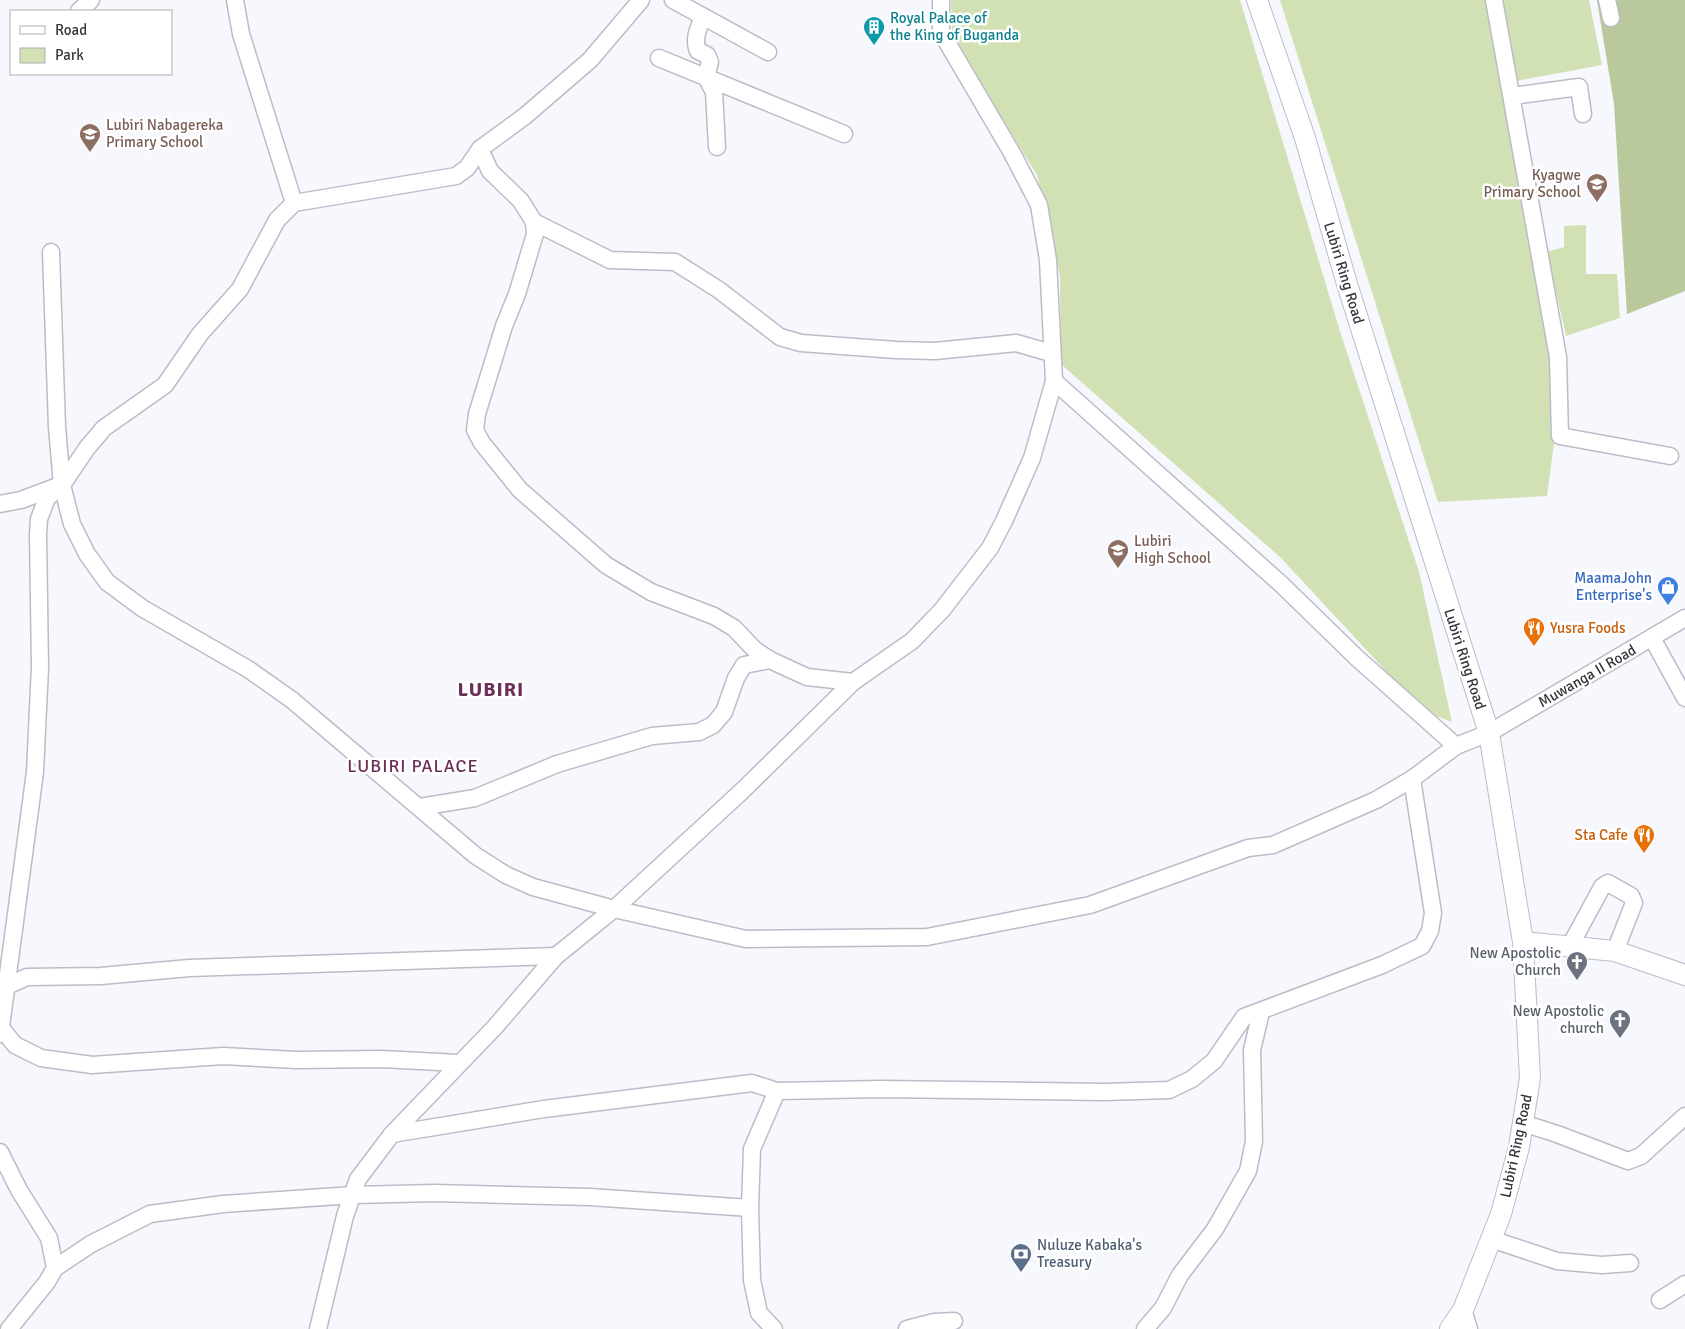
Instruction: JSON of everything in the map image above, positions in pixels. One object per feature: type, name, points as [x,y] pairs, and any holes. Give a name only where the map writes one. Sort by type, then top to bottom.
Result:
[{"type":"main road","name":"Lubiri Ring Road","points":[[1257,0],[1305,138],[1350,294],[1489,733],[1523,942],[1530,1078],[1519,1147],[1501,1214],[1491,1239],[1466,1320],[1450,1329]]},
{"type":"main road","points":[[1523,942],[1615,951],[1685,976]]},
{"type":"street","points":[[80,10],[91,0]]},
{"type":"street","points":[[234,0],[241,34],[294,203]]},
{"type":"street","points":[[458,1063],[382,1059],[296,1060],[223,1056],[92,1065],[40,1058],[14,1046],[0,1031],[35,772],[40,667],[39,519],[47,498],[62,485],[87,448],[104,428],[165,385],[200,334],[240,288],[276,220],[294,203],[456,176],[466,168],[480,149],[525,116],[590,60],[641,0]]},
{"type":"street","points":[[673,0],[768,52]]},
{"type":"street","points":[[318,1329],[325,1294],[358,1179],[392,1134],[494,1027],[556,956],[614,909],[742,791],[854,682],[912,641],[942,610],[990,548],[1004,521],[1032,458],[1054,381],[1051,353],[1053,336],[1048,260],[1039,206],[1012,153],[941,32],[941,0]]},
{"type":"street","points":[[1494,0],[1558,357],[1560,436],[1670,456]]},
{"type":"street","points":[[1607,0],[1611,18]]},
{"type":"street","points":[[703,18],[696,34],[695,46],[698,51],[707,55],[710,62],[706,77],[714,92],[717,147]]},
{"type":"street","points":[[659,58],[844,134]]},
{"type":"street","points":[[1512,96],[1579,87],[1583,114]]},
{"type":"street","points":[[480,149],[490,171],[502,185],[516,194],[534,222],[535,234],[528,263],[504,326],[477,414],[475,430],[482,443],[520,490],[606,565],[651,592],[714,616],[734,628],[755,650],[770,660],[808,677],[854,682]]},
{"type":"street","points":[[534,222],[610,260],[675,262],[719,290],[780,337],[794,341],[896,350],[936,351],[1016,343],[1051,353]]},
{"type":"street","name":"Muwanga II Road","points":[[52,252],[57,427],[62,485],[72,524],[87,554],[108,582],[142,608],[248,669],[292,700],[476,856],[506,875],[533,887],[614,909],[746,939],[926,937],[1090,905],[1248,848],[1273,845],[1376,800],[1412,779],[1456,746],[1489,733],[1685,618]]},
{"type":"street","points":[[1054,381],[1281,584],[1357,658],[1456,746]]},
{"type":"street","points":[[0,504],[21,500],[62,485]]},
{"type":"street","points":[[1652,638],[1685,698]]},
{"type":"street","points":[[420,808],[474,798],[557,764],[652,736],[699,732],[713,725],[724,712],[736,678],[744,665],[770,660]]},
{"type":"street","points":[[392,1134],[544,1109],[752,1083],[777,1091],[882,1089],[1105,1092],[1169,1090],[1192,1079],[1214,1061],[1244,1017],[1382,965],[1422,946],[1430,932],[1434,913],[1412,779]]},
{"type":"street","points":[[1570,946],[1602,887],[1608,883],[1631,896],[1634,903],[1615,951]]},
{"type":"street","points":[[7,986],[27,977],[101,976],[189,968],[556,956]]},
{"type":"street","points":[[1145,1329],[1163,1308],[1180,1275],[1214,1229],[1248,1171],[1254,1141],[1252,1050],[1261,1012]]},
{"type":"street","points":[[774,1329],[759,1313],[752,1280],[750,1208],[752,1149],[777,1091]]},
{"type":"street","points":[[1523,1124],[1557,1134],[1628,1161],[1641,1156],[1685,1116]]},
{"type":"street","points":[[0,1152],[19,1190],[30,1204],[48,1238],[55,1268]]},
{"type":"street","points":[[9,1329],[47,1282],[55,1268],[91,1244],[150,1214],[224,1204],[353,1195],[435,1193],[590,1197],[750,1208]]},
{"type":"street","points":[[1491,1239],[1557,1260],[1602,1265],[1630,1264]]},
{"type":"street","points":[[1660,1300],[1685,1284]]},
{"type":"street","points":[[907,1329],[934,1322],[954,1321]]},
{"type":"green space","points":[[951,0],[1240,0],[1339,328],[1419,572],[1452,722],[1423,711],[1281,558],[1061,364],[1060,276],[1037,175],[952,32]]},
{"type":"green space","points":[[1280,0],[1492,0],[1538,249],[1557,421],[1547,496],[1438,502]]},
{"type":"green space","points":[[1500,0],[1589,0],[1602,65],[1516,81]]},
{"type":"green space","points":[[1597,0],[1685,0],[1685,291],[1627,314],[1614,104]]},
{"type":"green space","points":[[1586,225],[1586,274],[1617,274],[1620,318],[1566,336],[1547,252],[1564,247],[1564,226]]},
{"type":"place","name":"Royal Palace of the King of Buganda","points":[[874,46]]},
{"type":"place","name":"Lubiri Nabagereka Primary School","points":[[90,153]]},
{"type":"place","name":"Kyagwe Primary School","points":[[1597,203]]},
{"type":"place","name":"Lubiri High School","points":[[1118,569]]},
{"type":"place","name":"MaamaJohn Enterprise's","points":[[1668,606]]},
{"type":"place","name":"Yusra Foods","points":[[1534,647]]},
{"type":"place","name":"Sta Cafe","points":[[1644,854]]},
{"type":"place","name":"New Apostolic Church","points":[[1577,981]]},
{"type":"place","name":"New Apostolic church","points":[[1620,1039]]},
{"type":"place","name":"Nuluze Kabaka's Treasury","points":[[1021,1273]]},
{"type":"district","name":"LUBIRI","points":[[491,689]]},
{"type":"district","name":"LUBIRI PALACE","points":[[413,766]]}]
